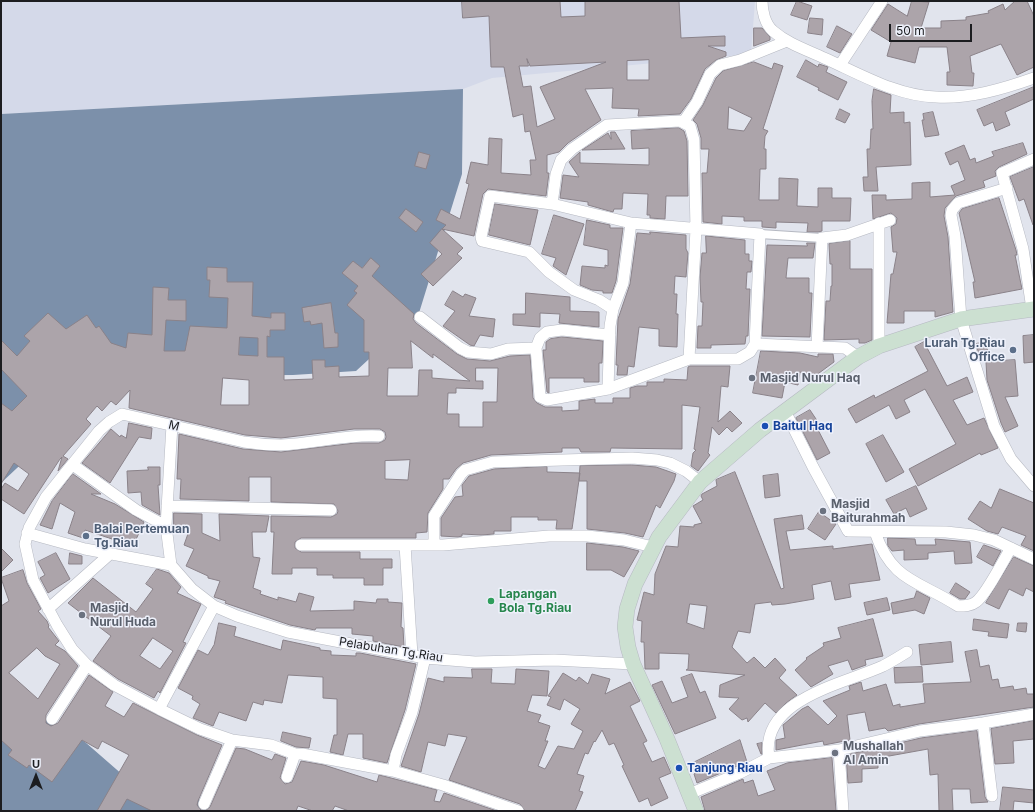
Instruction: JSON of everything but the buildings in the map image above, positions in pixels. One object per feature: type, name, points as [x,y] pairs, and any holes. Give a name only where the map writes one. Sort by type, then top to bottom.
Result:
[{"type":"main road","points":[[696,811],[632,664],[626,627],[627,609],[635,584],[653,547],[684,502],[700,482],[760,430],[858,357],[879,346],[961,319],[1033,309]]},
{"type":"street","points":[[762,1],[762,13],[772,30],[787,41],[885,85],[912,95],[936,97],[963,96],[988,92],[1034,78]]},
{"type":"street","points":[[840,65],[882,1]]},
{"type":"street","points":[[684,121],[697,102],[710,74],[720,66],[740,60],[787,41]]},
{"type":"street","points":[[552,204],[556,174],[561,160],[572,148],[607,125],[657,121],[684,121],[690,126],[694,140],[696,229],[689,359]]},
{"type":"street","points":[[1033,309],[1023,248],[1002,173],[1034,159]]},
{"type":"street","points":[[1007,188],[958,203],[952,210],[951,215],[955,236],[961,319],[994,426],[1011,459],[1034,486]]},
{"type":"street","points":[[612,309],[599,300],[574,290],[549,272],[529,252],[481,240],[490,196],[552,204],[631,223],[760,234],[822,238],[847,236],[885,222],[879,346]]},
{"type":"street","points":[[608,389],[612,309],[623,283],[631,223]]},
{"type":"street","points":[[610,335],[553,330],[547,332],[540,338],[536,348],[539,394],[544,400],[608,389],[689,359],[738,359],[750,352],[755,344],[760,234]]},
{"type":"street","points":[[817,347],[822,238]]},
{"type":"street","points":[[420,317],[460,348],[468,352],[492,354],[508,349],[536,348]]},
{"type":"street","points":[[755,344],[845,348],[858,357]]},
{"type":"street","points":[[785,411],[845,529],[850,532],[939,532],[974,535],[1011,548],[1034,559]]},
{"type":"street","name":"M","points":[[379,436],[361,435],[281,445],[258,444],[244,442],[129,414],[117,416],[99,431],[73,466],[46,497],[34,516],[25,544],[33,580],[48,609],[72,648],[87,665],[114,685],[158,709],[200,729],[232,740],[271,745],[295,754],[393,771],[443,785],[518,811]]},
{"type":"street","points":[[28,532],[110,554],[171,565],[166,526],[172,425]]},
{"type":"street","points":[[434,545],[434,516],[461,474],[465,470],[493,462],[607,458],[657,460],[686,471],[700,482]]},
{"type":"street","points":[[73,466],[136,510],[166,526]]},
{"type":"street","points":[[167,506],[331,510]]},
{"type":"street","points":[[875,532],[881,551],[898,572],[958,606],[966,606],[976,602],[993,578],[1011,548]]},
{"type":"street","points":[[301,545],[434,545],[549,536],[588,536],[624,540],[653,547]]},
{"type":"street","points":[[404,545],[412,655]]},
{"type":"street","points":[[48,609],[110,554]]},
{"type":"street","name":"Pelabuhan Tg.Riau","points":[[171,565],[192,589],[214,606],[237,616],[288,632],[426,658],[475,662],[554,660],[632,664]]},
{"type":"street","points":[[158,709],[214,606]]},
{"type":"street","points":[[769,758],[768,745],[774,728],[784,714],[802,699],[842,680],[882,666],[907,652]]},
{"type":"street","points":[[393,771],[396,755],[412,712],[426,658]]},
{"type":"street","points":[[52,720],[87,665]]},
{"type":"street","points":[[689,794],[740,773],[769,758],[839,750],[920,731],[983,723],[1034,714]]},
{"type":"street","points":[[983,723],[992,796]]},
{"type":"street","points":[[204,804],[232,740]]},
{"type":"street","points":[[839,750],[843,811]]},
{"type":"street","points":[[287,776],[295,754]]},
{"type":"shaded area","points":[[1,1],[755,1],[751,54],[492,78],[463,89],[1,114]]},
{"type":"water","points":[[463,89],[462,174],[419,313],[356,371],[293,375],[147,376],[78,411],[1,483],[1,114]]},
{"type":"water","points":[[3,669],[30,692],[28,701],[53,723],[68,730],[85,742],[124,776],[183,790],[199,798],[201,811],[1,811],[1,671]]},
{"type":"place","name":"Lurah Tg.Riau Office","points":[[1013,350]]},
{"type":"place","name":"Masjid Nurul Haq","points":[[752,378]]},
{"type":"place","name":"Baitul Haq","points":[[765,426]]},
{"type":"place","name":"Masjid Baiturahmah","points":[[823,511]]},
{"type":"place","name":"Balai Pertemuan Tg.Riau","points":[[86,536]]},
{"type":"place","name":"Lapangan Bola Tg.Riau","points":[[491,601]]},
{"type":"place","name":"Masjid Nurul Huda","points":[[82,615]]},
{"type":"place","name":"Mushallah Al Amin","points":[[835,753]]},
{"type":"place","name":"Tanjung Riau","points":[[679,768]]}]
